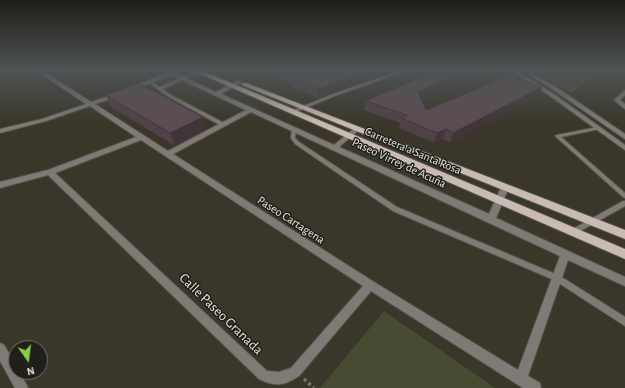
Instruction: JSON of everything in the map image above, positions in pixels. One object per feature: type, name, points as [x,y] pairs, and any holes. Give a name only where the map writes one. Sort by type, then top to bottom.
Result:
[{"type":"main road","name":"Carretera a Santa Rosa","points":[[241,87],[291,112],[348,137],[625,254]]},
{"type":"main road","name":"Carretera a Santa Rosa","points":[[244,87],[302,107],[625,235]]},
{"type":"street","name":"Paseo Cartagena","points":[[63,87],[370,285],[535,388]]},
{"type":"street","points":[[128,90],[136,87]]},
{"type":"street","name":"Paseo Virrey de Acuña","points":[[201,87],[335,147],[625,282]]},
{"type":"street","points":[[216,94],[229,87]]},
{"type":"street","points":[[539,87],[625,148]]},
{"type":"street","points":[[552,87],[625,137]]},
{"type":"street","points":[[625,92],[617,100],[625,107]]},
{"type":"street","points":[[0,131],[44,120],[92,105],[120,93]]},
{"type":"street","points":[[168,154],[250,110]]},
{"type":"street","points":[[335,147],[357,129]]},
{"type":"street","points":[[0,185],[50,172],[142,137]]},
{"type":"street","name":"Calle Paseo Granada","points":[[50,172],[263,375],[271,378],[288,376],[295,372],[370,285]]},
{"type":"street","points":[[491,219],[504,187]]},
{"type":"street","points":[[521,379],[565,254]]},
{"type":"street","points":[[0,349],[22,388]]},
{"type":"lane","points":[[156,87],[222,124]]},
{"type":"lane","points":[[160,90],[166,87]]},
{"type":"lane","points":[[291,112],[360,87]]},
{"type":"lane","points":[[598,128],[557,136],[625,196]]},
{"type":"lane","points":[[294,129],[293,138],[297,143],[395,208],[557,278],[625,322]]},
{"type":"lane","points":[[573,232],[590,221],[625,203]]},
{"type":"green space","points":[[560,87],[580,87],[571,93]]},
{"type":"green space","points":[[384,311],[495,388],[320,388]]},
{"type":"building","points":[[128,87],[147,87],[203,117],[170,133],[106,95]]},
{"type":"building","points":[[398,87],[429,87],[418,92],[426,110],[481,87],[542,87],[453,133],[446,129],[437,133],[401,118],[407,115],[366,101]]}]
